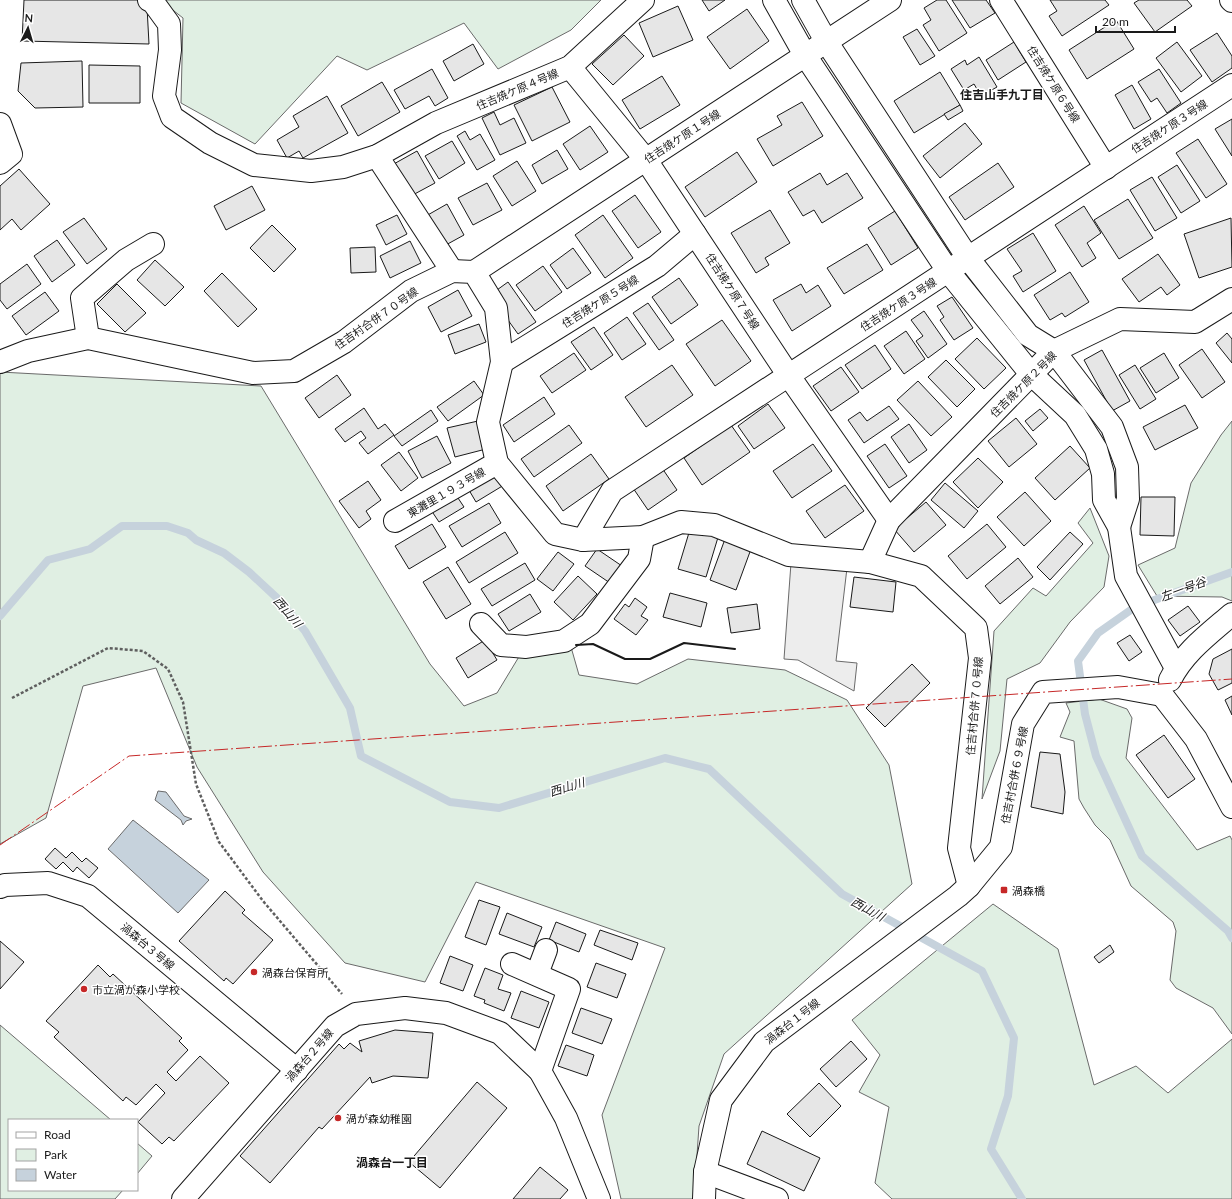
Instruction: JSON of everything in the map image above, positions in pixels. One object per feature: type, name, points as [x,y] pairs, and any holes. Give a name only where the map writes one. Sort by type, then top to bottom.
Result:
[{"type":"street","name":"住吉焼ケ原４号線","points":[[150,0],[169,24],[170,50],[164,96],[172,117],[210,143],[254,165],[311,171],[342,167],[377,156],[436,123],[570,67],[643,0]]},
{"type":"street","points":[[774,0],[805,55],[948,271],[1032,374],[1075,415],[1096,449],[1104,474],[1104,500],[1119,527],[1126,576],[1176,668]]},
{"type":"street","points":[[803,0],[826,41],[968,258],[1028,335],[1054,350],[1112,427],[1127,467],[1128,500],[1119,527]]},
{"type":"street","name":"住吉焼ケ原１号線","points":[[474,272],[890,0]]},
{"type":"street","name":"住吉焼ケ原６号線","points":[[1002,0],[1106,168]]},
{"type":"street","name":"住吉焼ケ原７号線","points":[[570,67],[646,160],[789,376],[889,520]]},
{"type":"street","name":"住吉焼ケ原３号線","points":[[583,540],[612,491],[1232,85]]},
{"type":"street","points":[[0,124],[11,154],[0,163]]},
{"type":"street","points":[[377,156],[452,271]]},
{"type":"street","name":"住吉焼ケ原５号線","points":[[502,362],[657,266],[695,234]]},
{"type":"street","points":[[88,338],[82,298],[126,260],[153,244]]},
{"type":"street","name":"住吉村合併７０号線","points":[[0,362],[28,351],[88,338],[253,373],[294,371],[344,342],[411,291],[452,271],[474,272],[496,308],[502,362],[488,422],[496,463],[555,534],[583,540],[643,537],[681,522],[714,524],[789,555],[870,562],[921,576],[976,628],[980,658],[959,848],[964,891]]},
{"type":"street","name":"住吉焼ケ原２号線","points":[[870,562],[889,520],[1054,350],[1120,319],[1195,322],[1232,299]]},
{"type":"street","name":"東灘里１９３号線","points":[[395,521],[496,463]]},
{"type":"street","points":[[481,624],[501,645],[526,647],[564,642],[590,624],[639,559],[643,537]]},
{"type":"street","points":[[1232,614],[1192,648],[1176,668],[1162,695],[1196,739],[1232,806]]},
{"type":"street","name":"住吉村合併６９号線","points":[[964,891],[1001,847],[1023,724],[1043,692],[1118,687],[1162,695]]},
{"type":"street","name":"渦森台３号線","points":[[0,887],[4,885],[48,883],[88,896],[297,1070]]},
{"type":"street","name":"渦森台１号線","points":[[704,1199],[705,1172],[721,1100],[764,1042],[964,891]]},
{"type":"street","points":[[537,974],[546,950]]},
{"type":"street","points":[[512,964],[569,989],[540,1071]]},
{"type":"street","name":"渦森台２号線","points":[[183,1199],[335,1026],[356,1014],[405,1008],[446,1013],[500,1033],[540,1071],[566,1118],[598,1199]]},
{"type":"street","points":[[705,1172],[777,1199]]},
{"type":"path","points":[[12,698],[108,648],[143,650],[168,669],[183,702],[196,784],[219,842],[263,901],[344,995],[356,1014]]},
{"type":"green space","points":[[160,0],[601,0],[571,30],[498,69],[464,23],[367,70],[337,56],[255,144],[181,103],[183,18]]},
{"type":"green space","points":[[0,372],[261,386],[430,664],[464,706],[497,693],[520,655],[571,647],[579,675],[637,684],[688,659],[785,670],[847,700],[889,765],[912,884],[724,1054],[699,1126],[694,1199],[621,1199],[602,1115],[665,948],[476,882],[425,982],[345,963],[263,872],[197,767],[156,668],[83,686],[46,818],[0,844]]},
{"type":"green space","points":[[1232,421],[1232,601],[1222,597],[1157,596],[1138,565],[1175,548],[1191,483],[1221,435]]},
{"type":"green space","points":[[1090,508],[1109,556],[1104,587],[1070,622],[1040,663],[1007,679],[1000,751],[982,799],[994,631],[1033,588],[1046,596],[1093,543],[1078,523]]},
{"type":"green space","points":[[1099,699],[1127,709],[1132,718],[1126,758],[1197,850],[1230,836],[1232,840],[1232,1034],[1213,1008],[1176,988],[1170,980],[1176,931],[1173,922],[1131,886],[1110,840],[1095,825],[1079,799],[1074,741],[1060,737],[1070,712],[1066,703]]},
{"type":"green space","points":[[993,904],[1058,949],[1094,1085],[1136,1066],[1168,1093],[1232,1039],[1232,1199],[892,1199],[875,1183],[889,1107],[859,1092],[880,1055],[852,1020]]},
{"type":"green space","points":[[0,1025],[110,1119],[8,1119],[8,1191],[122,1191],[115,1199],[0,1199]]},
{"type":"green space","points":[[138,1144],[152,1156],[138,1173]]},
{"type":"shaded area","points":[[791,563],[847,568],[836,661],[857,663],[854,691],[798,660],[784,659]]},
{"type":"water","points":[[158,791],[166,792],[184,816],[192,819],[186,821],[183,825],[181,820],[155,800]]},
{"type":"water","points":[[133,820],[209,880],[178,913],[108,849]]},
{"type":"building","points":[[24,0],[137,0],[147,7],[149,44],[22,41]]},
{"type":"building","points":[[702,0],[725,0],[709,11]]},
{"type":"building","points":[[937,0],[946,0],[967,33],[939,51],[923,25],[931,20],[924,8]]},
{"type":"building","points":[[952,0],[986,0],[995,13],[970,28]]},
{"type":"building","points":[[1050,0],[1105,0],[1109,5],[1062,36],[1049,16],[1057,11]]},
{"type":"building","points":[[1139,0],[1187,0],[1192,6],[1155,32],[1134,3]]},
{"type":"building","points":[[678,6],[693,40],[653,57],[639,23]]},
{"type":"building","points":[[747,9],[769,41],[730,69],[707,37]]},
{"type":"building","points":[[1116,20],[1134,49],[1087,79],[1069,50]]},
{"type":"building","points":[[917,29],[935,56],[920,65],[903,37]]},
{"type":"building","points":[[1217,33],[1232,56],[1232,68],[1212,82],[1190,50]]},
{"type":"building","points":[[624,35],[644,56],[613,85],[592,64]]},
{"type":"building","points":[[1014,42],[1026,62],[998,80],[986,60]]},
{"type":"building","points":[[1177,42],[1202,76],[1181,92],[1156,58]]},
{"type":"building","points":[[473,44],[484,64],[454,81],[443,61]]},
{"type":"building","points":[[979,57],[997,87],[981,96],[974,84],[964,90],[951,69],[965,60],[967,65]]},
{"type":"building","points":[[82,61],[83,107],[35,108],[18,91],[21,63]]},
{"type":"building","points":[[89,65],[140,66],[140,103],[89,103]]},
{"type":"building","points":[[432,69],[448,98],[435,106],[429,96],[405,109],[394,90]]},
{"type":"building","points":[[1159,69],[1181,103],[1167,113],[1157,98],[1151,102],[1138,82]]},
{"type":"building","points":[[940,72],[960,105],[914,133],[894,101]]},
{"type":"building","points":[[662,76],[680,105],[640,129],[622,100]]},
{"type":"building","points":[[382,82],[400,112],[358,136],[341,106]]},
{"type":"building","points":[[1132,85],[1151,119],[1134,129],[1115,95]]},
{"type":"building","points":[[552,87],[570,122],[532,141],[514,105]]},
{"type":"building","points":[[327,96],[348,133],[303,158],[299,151],[287,158],[277,140],[299,127],[293,116]]},
{"type":"building","points":[[802,102],[823,136],[773,166],[757,139],[782,125],[777,116]]},
{"type":"building","points":[[960,105],[963,111],[948,120],[944,114]]},
{"type":"building","points":[[494,112],[500,125],[514,118],[526,143],[500,155],[482,118]]},
{"type":"building","points":[[1232,119],[1232,156],[1215,129]]},
{"type":"building","points":[[965,123],[982,144],[940,178],[923,156]]},
{"type":"building","points":[[590,126],[608,152],[580,170],[563,144]]},
{"type":"building","points":[[465,131],[470,140],[480,134],[495,160],[477,170],[457,136]]},
{"type":"building","points":[[1198,139],[1227,184],[1206,198],[1176,153]]},
{"type":"building","points":[[452,141],[465,163],[439,179],[425,156]]},
{"type":"building","points":[[557,150],[568,169],[542,184],[532,165]]},
{"type":"building","points":[[417,151],[435,183],[409,197],[392,165]]},
{"type":"building","points":[[737,152],[757,182],[705,217],[685,187]]},
{"type":"building","points":[[517,161],[536,191],[512,206],[493,176]]},
{"type":"building","points":[[998,163],[1014,187],[965,220],[949,197]]},
{"type":"building","points":[[1177,165],[1200,201],[1181,213],[1158,177]]},
{"type":"building","points":[[19,169],[50,204],[21,230],[12,219],[0,230],[0,186]]},
{"type":"building","points":[[820,173],[827,185],[847,173],[863,198],[822,223],[814,210],[803,216],[788,192]]},
{"type":"building","points":[[1152,177],[1177,218],[1155,231],[1130,190]]},
{"type":"building","points":[[487,183],[502,210],[473,225],[458,198]]},
{"type":"building","points":[[252,186],[265,210],[226,230],[214,206]]},
{"type":"building","points":[[635,195],[661,232],[638,248],[612,211]]},
{"type":"building","points":[[1128,199],[1153,238],[1119,259],[1094,220]]},
{"type":"building","points":[[447,204],[464,235],[444,246],[426,216]]},
{"type":"building","points":[[1084,206],[1101,233],[1087,243],[1096,258],[1082,267],[1055,225]]},
{"type":"building","points":[[770,210],[790,243],[765,258],[769,265],[756,273],[731,233]]},
{"type":"building","points":[[895,211],[918,248],[891,265],[868,228]]},
{"type":"building","points":[[397,215],[407,234],[386,245],[376,225]]},
{"type":"building","points":[[603,215],[633,258],[605,278],[575,235]]},
{"type":"building","points":[[84,218],[107,249],[87,264],[63,232]]},
{"type":"building","points":[[1231,218],[1232,267],[1199,278],[1184,234]]},
{"type":"building","points":[[272,225],[296,249],[274,272],[250,248]]},
{"type":"building","points":[[1033,233],[1056,271],[1023,292],[1013,276],[1022,271],[1007,249]]},
{"type":"building","points":[[57,240],[75,265],[52,282],[34,256]]},
{"type":"building","points":[[410,241],[421,263],[390,278],[380,256]]},
{"type":"building","points":[[867,244],[883,270],[844,294],[827,268]]},
{"type":"building","points":[[375,247],[376,272],[351,273],[350,248]]},
{"type":"building","points":[[573,248],[591,273],[567,289],[550,265]]},
{"type":"building","points":[[1158,254],[1180,285],[1167,295],[1161,287],[1139,302],[1122,279]]},
{"type":"building","points":[[155,260],[184,287],[165,306],[137,280]]},
{"type":"building","points":[[27,264],[41,284],[7,309],[0,300],[0,284]]},
{"type":"building","points":[[543,266],[562,292],[535,311],[516,285]]},
{"type":"building","points":[[1070,272],[1089,302],[1065,317],[1062,313],[1050,320],[1034,295]]},
{"type":"building","points":[[222,273],[257,309],[238,327],[204,291]]},
{"type":"building","points":[[679,278],[698,305],[671,324],[652,297]]},
{"type":"building","points":[[508,282],[536,322],[518,334],[490,295]]},
{"type":"building","points":[[117,284],[146,313],[125,332],[97,304]]},
{"type":"building","points":[[801,284],[806,293],[818,285],[831,306],[792,331],[773,300]]},
{"type":"building","points":[[458,290],[472,316],[441,332],[428,307]]},
{"type":"building","points":[[45,292],[59,311],[26,335],[12,316]]},
{"type":"building","points":[[952,297],[973,328],[954,340],[940,320],[944,317],[937,306]]},
{"type":"building","points":[[648,303],[674,340],[659,350],[633,313]]},
{"type":"building","points":[[924,311],[947,344],[928,358],[916,341],[923,336],[911,320]]},
{"type":"building","points":[[627,317],[646,344],[622,360],[604,333]]},
{"type":"building","points":[[722,320],[751,361],[715,386],[686,344]]},
{"type":"building","points":[[479,324],[486,342],[455,354],[448,335]]},
{"type":"building","points":[[594,327],[613,355],[591,370],[571,342]]},
{"type":"building","points":[[906,331],[925,359],[904,374],[884,346]]},
{"type":"building","points":[[1227,333],[1232,339],[1232,363],[1216,343]]},
{"type":"building","points":[[977,338],[1006,368],[984,389],[955,359]]},
{"type":"building","points":[[875,345],[891,369],[862,389],[845,365]]},
{"type":"building","points":[[1202,349],[1225,382],[1202,398],[1179,365]]},
{"type":"building","points":[[1102,350],[1130,401],[1112,411],[1084,360]]},
{"type":"building","points":[[574,353],[586,370],[552,393],[540,376]]},
{"type":"building","points":[[1164,353],[1179,378],[1156,393],[1140,368]]},
{"type":"building","points":[[946,360],[975,389],[957,407],[928,377]]},
{"type":"building","points":[[672,365],[693,395],[646,427],[625,397]]},
{"type":"building","points":[[1135,365],[1156,399],[1140,409],[1119,375]]},
{"type":"building","points":[[841,367],[859,392],[831,411],[813,386]]},
{"type":"building","points":[[337,375],[351,395],[319,418],[305,398]]},
{"type":"building","points":[[474,381],[484,395],[448,421],[437,407]]},
{"type":"building","points":[[918,381],[952,417],[931,436],[897,400]]},
{"type":"building","points":[[544,397],[555,414],[514,442],[503,425]]},
{"type":"building","points":[[768,404],[785,428],[754,449],[738,426]]},
{"type":"building","points":[[1185,405],[1198,428],[1155,450],[1143,427]]},
{"type":"building","points":[[889,406],[899,419],[864,443],[848,420],[860,412],[867,421]]},
{"type":"building","points":[[364,408],[378,429],[385,424],[394,435],[368,454],[359,443],[366,438],[361,431],[345,442],[335,429]]},
{"type":"building","points":[[1040,409],[1048,418],[1033,431],[1025,421]]},
{"type":"building","points":[[431,410],[438,421],[402,446],[394,436]]},
{"type":"building","points":[[1016,418],[1037,444],[1009,467],[988,441]]},
{"type":"building","points":[[478,421],[486,449],[455,457],[447,428]]},
{"type":"building","points":[[909,424],[927,450],[909,463],[891,437]]},
{"type":"building","points":[[569,425],[582,443],[534,477],[521,459]]},
{"type":"building","points":[[731,425],[750,452],[702,485],[684,458]]},
{"type":"building","points":[[437,436],[451,463],[422,478],[408,451]]},
{"type":"building","points":[[813,444],[832,471],[792,498],[773,471]]},
{"type":"building","points":[[885,444],[907,476],[889,488],[867,456]]},
{"type":"building","points":[[1070,446],[1090,468],[1055,500],[1035,478]]},
{"type":"building","points":[[399,452],[418,478],[401,491],[381,465]]},
{"type":"building","points":[[591,454],[609,479],[563,511],[546,486]]},
{"type":"building","points":[[978,458],[1003,482],[978,508],[953,482]]},
{"type":"building","points":[[494,468],[504,485],[476,502],[466,485]]},
{"type":"building","points":[[662,468],[677,490],[648,510],[633,488]]},
{"type":"building","points":[[368,481],[381,500],[366,511],[371,519],[359,528],[339,501]]},
{"type":"building","points":[[945,483],[978,511],[964,528],[931,500]]},
{"type":"building","points":[[845,485],[864,511],[825,538],[806,511]]},
{"type":"building","points":[[454,492],[464,507],[439,522],[429,507]]},
{"type":"building","points":[[1025,492],[1051,521],[1024,546],[997,517]]},
{"type":"building","points":[[1141,497],[1175,497],[1174,536],[1140,535]]},
{"type":"building","points":[[926,502],[946,525],[914,552],[894,529]]},
{"type":"building","points":[[489,503],[501,523],[462,547],[449,526]]},
{"type":"building","points":[[432,524],[446,547],[409,569],[395,546]]},
{"type":"building","points":[[987,524],[1006,547],[967,579],[948,556]]},
{"type":"building","points":[[691,526],[719,534],[706,577],[678,569]]},
{"type":"building","points":[[505,532],[518,553],[469,583],[456,562]]},
{"type":"building","points":[[1070,532],[1083,544],[1050,580],[1037,567]]},
{"type":"building","points":[[725,539],[751,549],[736,590],[710,580]]},
{"type":"building","points":[[597,549],[622,566],[610,583],[585,566]]},
{"type":"building","points":[[558,552],[574,564],[553,591],[537,579]]},
{"type":"building","points":[[1018,558],[1033,577],[1000,604],[985,586]]},
{"type":"building","points":[[525,563],[535,580],[492,606],[481,589]]},
{"type":"building","points":[[448,567],[471,604],[446,619],[423,582]]},
{"type":"building","points":[[578,576],[597,594],[573,620],[554,602]]},
{"type":"building","points":[[854,577],[896,582],[893,612],[850,607]]},
{"type":"building","points":[[670,593],[707,603],[701,627],[663,617]]},
{"type":"building","points":[[530,594],[541,612],[509,631],[498,614]]},
{"type":"building","points":[[635,598],[647,607],[641,616],[648,620],[636,635],[614,619],[625,604],[629,607]]},
{"type":"building","points":[[757,604],[760,629],[731,633],[727,608]]},
{"type":"building","points":[[1188,606],[1200,622],[1180,636],[1168,620]]},
{"type":"building","points":[[1130,635],[1142,652],[1129,661],[1117,643]]},
{"type":"building","points":[[485,640],[497,660],[468,678],[456,658]]},
{"type":"building","points":[[1232,649],[1232,683],[1218,690],[1209,674],[1213,659]]},
{"type":"building","points":[[912,664],[930,683],[885,727],[866,708]]},
{"type":"building","points":[[1232,696],[1232,715],[1225,700]]},
{"type":"building","points":[[1164,735],[1195,779],[1168,798],[1136,755]]},
{"type":"building","points":[[1040,752],[1060,754],[1065,792],[1063,814],[1031,807]]},
{"type":"building","points":[[55,848],[66,858],[72,852],[82,862],[86,858],[98,868],[89,878],[77,867],[73,872],[63,862],[56,869],[45,859]]},
{"type":"building","points":[[225,891],[245,910],[242,913],[273,940],[233,984],[226,978],[224,981],[179,941]]},
{"type":"building","points":[[479,900],[500,907],[486,945],[465,937]]},
{"type":"building","points":[[507,913],[542,927],[534,947],[499,934]]},
{"type":"building","points":[[556,922],[586,934],[579,952],[549,940]]},
{"type":"building","points":[[600,930],[638,943],[632,960],[594,945]]},
{"type":"building","points":[[0,941],[24,962],[0,989]]},
{"type":"building","points":[[1110,945],[1114,952],[1099,963],[1094,957]]},
{"type":"building","points":[[450,956],[473,965],[463,991],[440,983]]},
{"type":"building","points":[[596,963],[626,974],[617,998],[587,987]]},
{"type":"building","points":[[98,965],[110,977],[113,974],[182,1038],[179,1041],[188,1050],[167,1072],[176,1081],[200,1056],[229,1083],[174,1141],[169,1137],[162,1144],[138,1122],[165,1093],[156,1084],[136,1105],[126,1097],[123,1101],[54,1037],[59,1032],[46,1021]]},
{"type":"building","points":[[485,968],[503,975],[498,989],[511,993],[504,1011],[484,1003],[485,1000],[474,996]]},
{"type":"building","points":[[521,991],[549,1002],[539,1028],[511,1018]]},
{"type":"building","points":[[581,1008],[612,1019],[602,1044],[572,1033]]},
{"type":"building","points":[[395,1030],[433,1033],[428,1078],[393,1076],[372,1083],[370,1077],[322,1129],[319,1127],[270,1183],[240,1156],[339,1044],[344,1049],[350,1043],[362,1052],[359,1041]]},
{"type":"building","points":[[851,1041],[867,1059],[836,1087],[820,1069]]},
{"type":"building","points":[[566,1045],[594,1055],[587,1076],[558,1066]]},
{"type":"building","points":[[477,1082],[507,1108],[440,1188],[409,1162]]},
{"type":"building","points":[[819,1083],[841,1106],[810,1137],[787,1114]]},
{"type":"building","points":[[762,1131],[820,1158],[804,1191],[747,1164]]},
{"type":"building","points":[[540,1167],[568,1190],[560,1199],[513,1199]]},
{"type":"waterway","name":"西山川","points":[[0,616],[48,560],[90,549],[122,526],[167,526],[188,533],[196,540],[224,553],[249,572],[277,598],[305,631],[350,708],[361,756],[450,802],[499,808],[665,758],[709,769],[842,894],[982,971],[1014,1038],[1008,1096],[991,1149],[1022,1199]]},
{"type":"waterway","name":"左一号谷","points":[[1232,572],[1135,607],[1098,633],[1078,661],[1085,714],[1096,756],[1142,856],[1228,931],[1232,938]]},
{"type":"wall","points":[[576,645],[593,644],[625,659],[650,659],[684,643],[735,649]]},
{"type":"power","points":[[0,845],[129,756],[1232,679]]},
{"type":"place","name":"渦森橋","points":[[1004,890]]},
{"type":"place","name":"渦森台保育所","points":[[254,972]]},
{"type":"place","name":"市立渦が森小学校","points":[[84,989]]},
{"type":"place","name":"渦が森幼稚園","points":[[338,1118]]},
{"type":"district","name":"住吉山手九丁目","points":[[1002,94]]},
{"type":"district","name":"渦森台一丁目","points":[[392,1162]]}]
